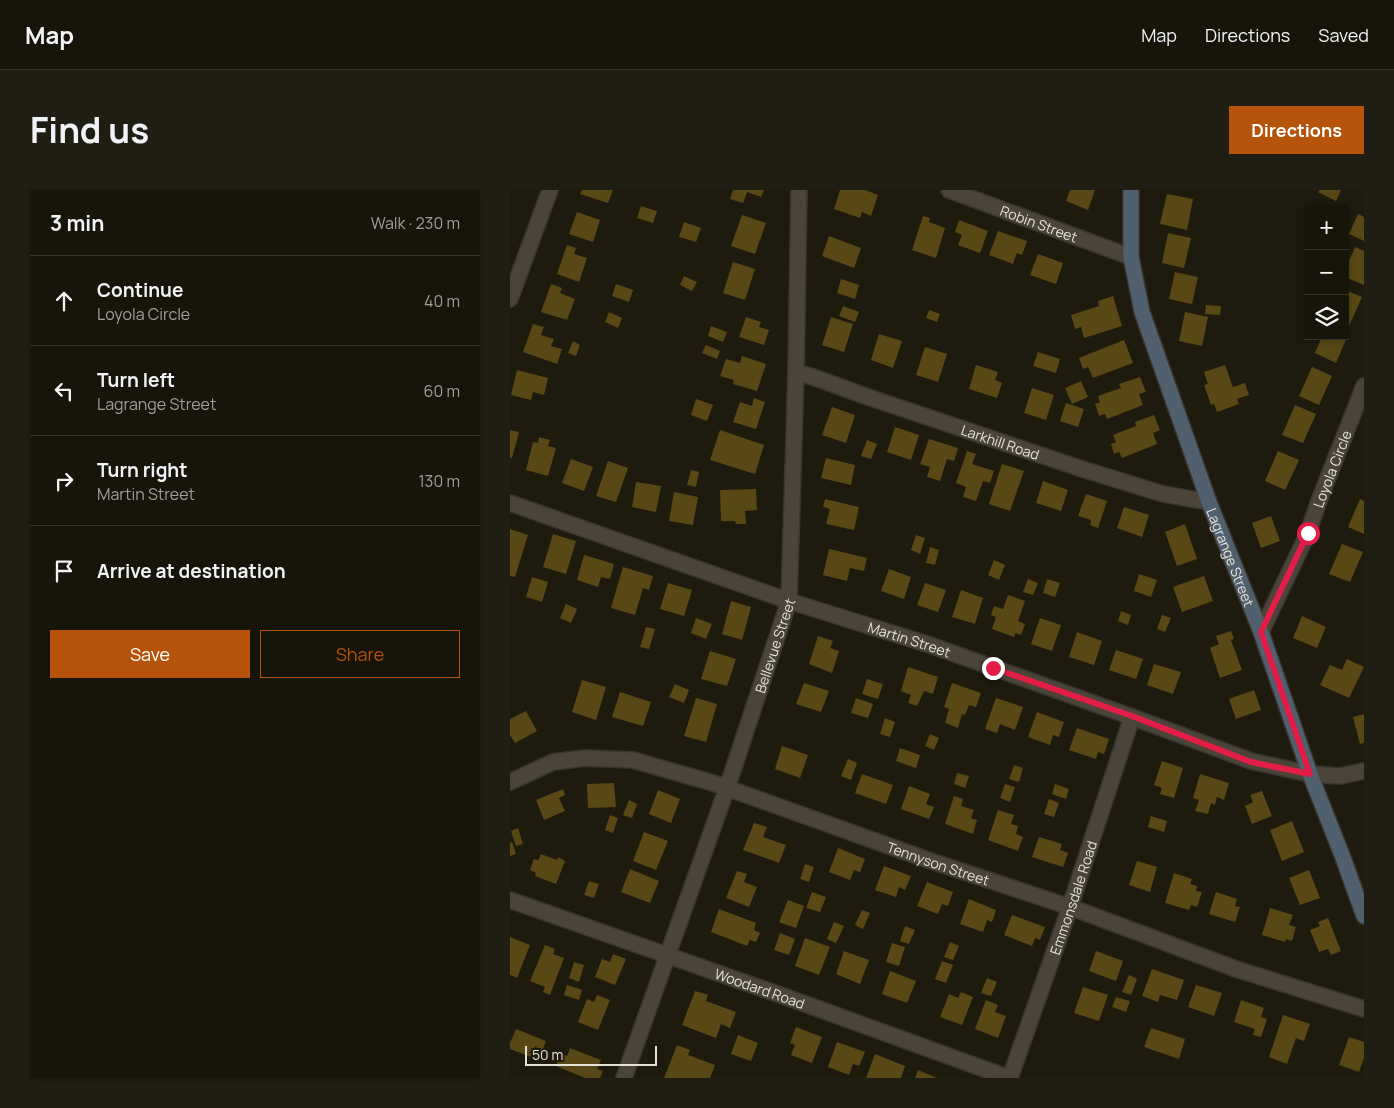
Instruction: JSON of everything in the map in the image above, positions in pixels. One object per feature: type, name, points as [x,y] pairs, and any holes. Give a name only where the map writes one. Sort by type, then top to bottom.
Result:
[{"type":"main road","name":"Lagrange Street","points":[[1130,190],[1130,256],[1142,312],[1209,502],[1261,632],[1310,774],[1364,916]]},
{"type":"street","points":[[510,299],[550,190]]},
{"type":"street","name":"Bellevue Street","points":[[624,1078],[727,788],[789,601],[799,190]]},
{"type":"street","name":"Robin Street","points":[[949,190],[1130,256]]},
{"type":"street","name":"Larkhill Road","points":[[796,372],[813,376],[868,397],[1079,468],[1164,494],[1209,502]]},
{"type":"street","name":"Loyola Circle","points":[[1261,632],[1308,533],[1364,386]]},
{"type":"street","name":"Martin Street","points":[[510,503],[789,601],[930,645],[1132,716],[1251,762],[1310,774],[1340,776],[1364,770]]},
{"type":"street","name":"Emmonsdale Road","points":[[1010,1078],[1070,907],[1132,716]]},
{"type":"street","name":"Tennyson Street","points":[[510,782],[554,762],[584,758],[633,760],[727,788],[928,860],[1070,907],[1236,969],[1364,1008]]},
{"type":"street","name":"Woodard Road","points":[[510,900],[1010,1078]]},
{"type":"building","points":[[582,190],[613,190],[608,203],[580,194]]},
{"type":"building","points":[[733,190],[764,190],[761,197],[747,192],[743,203],[730,199]]},
{"type":"building","points":[[840,190],[865,190],[878,195],[871,216],[862,212],[860,218],[834,209]]},
{"type":"building","points":[[1070,190],[1095,190],[1088,210],[1066,201]]},
{"type":"building","points":[[1320,190],[1341,190],[1336,201],[1318,192]]},
{"type":"building","points":[[1167,194],[1193,199],[1187,230],[1160,224]]},
{"type":"building","points":[[641,206],[657,211],[653,223],[637,218]]},
{"type":"building","points":[[577,212],[600,220],[593,242],[569,234]]},
{"type":"building","points":[[1358,214],[1364,217],[1364,241],[1349,234]]},
{"type":"building","points":[[742,215],[766,223],[755,254],[731,246]]},
{"type":"building","points":[[923,216],[930,218],[929,222],[945,228],[936,258],[912,250]]},
{"type":"building","points":[[959,220],[988,231],[980,253],[958,245],[962,235],[955,232]]},
{"type":"building","points":[[684,222],[701,228],[696,242],[679,237]]},
{"type":"building","points":[[998,231],[1027,241],[1022,255],[1017,253],[1013,264],[989,255]]},
{"type":"building","points":[[1168,233],[1191,238],[1184,268],[1162,263]]},
{"type":"building","points":[[829,236],[861,248],[854,268],[822,256]]},
{"type":"building","points":[[567,245],[576,248],[574,254],[587,258],[579,282],[557,274]]},
{"type":"building","points":[[1355,247],[1364,251],[1364,285],[1349,279],[1349,261]]},
{"type":"building","points":[[1038,254],[1063,263],[1056,284],[1030,275]]},
{"type":"building","points":[[733,262],[755,269],[745,300],[723,293]]},
{"type":"building","points":[[1175,272],[1198,277],[1192,304],[1169,299]]},
{"type":"building","points":[[684,276],[697,282],[692,291],[680,285]]},
{"type":"building","points":[[841,279],[859,285],[855,299],[837,293]]},
{"type":"building","points":[[551,284],[562,288],[560,293],[575,299],[567,320],[541,312]]},
{"type":"building","points":[[616,284],[633,290],[629,302],[612,296]]},
{"type":"building","points":[[1349,292],[1362,297],[1349,326]]},
{"type":"building","points":[[1113,296],[1122,326],[1084,338],[1081,327],[1075,329],[1071,315],[1099,306],[1098,301]]},
{"type":"building","points":[[1206,305],[1221,306],[1220,315],[1205,314]]},
{"type":"building","points":[[843,306],[859,312],[855,322],[839,316]]},
{"type":"building","points":[[929,310],[940,314],[937,322],[926,318]]},
{"type":"building","points":[[609,312],[622,318],[618,328],[605,322]]},
{"type":"building","points":[[1185,312],[1208,317],[1202,346],[1179,341]]},
{"type":"building","points":[[746,317],[761,322],[759,327],[769,330],[764,345],[739,337]]},
{"type":"building","points":[[831,317],[853,324],[844,352],[822,345]]},
{"type":"building","points":[[533,324],[544,327],[541,335],[554,339],[551,346],[562,349],[557,364],[523,352]]},
{"type":"building","points":[[711,326],[727,332],[723,342],[708,336]]},
{"type":"building","points":[[879,334],[902,341],[893,368],[871,360]]},
{"type":"building","points":[[1124,340],[1133,363],[1093,378],[1088,367],[1083,369],[1079,358]]},
{"type":"building","points":[[1320,340],[1346,340],[1336,363],[1315,353]]},
{"type":"building","points":[[573,341],[580,345],[576,356],[568,353]]},
{"type":"building","points":[[706,345],[720,351],[717,359],[702,353]]},
{"type":"building","points":[[925,347],[947,354],[938,382],[916,375]]},
{"type":"building","points":[[1038,352],[1060,359],[1056,373],[1033,366]]},
{"type":"building","points":[[742,356],[766,364],[757,391],[733,384],[734,380],[720,376],[726,359],[740,363]]},
{"type":"building","points":[[976,365],[998,372],[995,380],[1002,383],[997,398],[969,389]]},
{"type":"building","points":[[1225,365],[1233,387],[1245,383],[1249,395],[1237,399],[1239,404],[1217,412],[1214,404],[1211,405],[1204,385],[1208,384],[1204,372]]},
{"type":"building","points":[[1312,367],[1332,376],[1319,405],[1299,396]]},
{"type":"building","points":[[517,370],[548,378],[544,395],[533,392],[531,400],[511,395]]},
{"type":"building","points":[[1140,377],[1146,392],[1139,394],[1143,405],[1107,419],[1105,414],[1099,416],[1095,404],[1100,402],[1098,396],[1121,388],[1119,384]]},
{"type":"building","points":[[1081,381],[1088,397],[1072,404],[1065,388]]},
{"type":"building","points":[[1032,388],[1054,395],[1046,420],[1024,413]]},
{"type":"building","points":[[754,398],[765,402],[756,429],[733,422],[740,402],[752,406]]},
{"type":"building","points":[[696,399],[713,405],[707,421],[691,415]]},
{"type":"building","points":[[1066,403],[1084,409],[1078,427],[1060,421]]},
{"type":"building","points":[[1295,405],[1316,414],[1303,443],[1282,435]]},
{"type":"building","points":[[832,407],[855,415],[846,443],[822,435]]},
{"type":"building","points":[[1154,415],[1160,430],[1153,433],[1157,444],[1122,458],[1119,452],[1114,454],[1111,444],[1116,442],[1113,435],[1136,426],[1135,422]]},
{"type":"building","points":[[895,427],[919,435],[911,460],[887,452]]},
{"type":"building","points":[[510,430],[519,432],[512,458],[510,458]]},
{"type":"building","points":[[720,430],[764,445],[755,474],[710,460]]},
{"type":"building","points":[[539,437],[550,440],[548,446],[556,448],[548,476],[526,470],[533,442],[538,443]]},
{"type":"building","points":[[929,439],[958,448],[954,461],[947,459],[940,481],[927,477],[930,467],[920,464]]},
{"type":"building","points":[[867,440],[877,444],[871,459],[861,456]]},
{"type":"building","points":[[967,451],[976,454],[972,464],[994,471],[990,483],[983,481],[976,501],[963,497],[966,487],[956,483]]},
{"type":"building","points":[[1278,451],[1299,460],[1285,490],[1265,481]]},
{"type":"building","points":[[826,458],[855,465],[851,485],[821,478]]},
{"type":"building","points":[[571,459],[593,467],[584,491],[562,483]]},
{"type":"building","points":[[608,461],[628,468],[616,502],[596,496]]},
{"type":"building","points":[[1002,464],[1024,471],[1010,511],[989,504]]},
{"type":"building","points":[[691,470],[699,472],[696,487],[687,485]]},
{"type":"building","points":[[1043,481],[1068,490],[1061,511],[1036,503]]},
{"type":"building","points":[[636,482],[661,486],[656,512],[632,507]]},
{"type":"building","points":[[756,489],[757,510],[745,511],[746,524],[736,524],[735,521],[721,521],[720,490]]},
{"type":"building","points":[[674,492],[698,497],[693,525],[669,521]]},
{"type":"building","points":[[1086,494],[1107,501],[1098,528],[1090,525],[1091,520],[1078,516]]},
{"type":"building","points":[[825,499],[859,507],[854,530],[826,524],[830,509],[823,507]]},
{"type":"building","points":[[1360,499],[1364,501],[1364,534],[1348,527]]},
{"type":"building","points":[[1124,507],[1149,515],[1142,537],[1117,528]]},
{"type":"building","points":[[1271,516],[1280,541],[1261,548],[1252,523]]},
{"type":"building","points":[[1185,524],[1197,559],[1177,566],[1165,532]]},
{"type":"building","points":[[510,529],[528,535],[515,577],[510,576]]},
{"type":"building","points":[[553,534],[576,541],[566,574],[543,567]]},
{"type":"building","points":[[916,535],[925,538],[920,554],[911,550]]},
{"type":"building","points":[[1342,544],[1363,552],[1350,582],[1329,574]]},
{"type":"building","points":[[930,547],[939,550],[935,565],[926,563]]},
{"type":"building","points":[[829,549],[867,558],[864,571],[850,568],[847,581],[823,575]]},
{"type":"building","points":[[584,555],[614,564],[610,579],[601,577],[598,587],[577,580]]},
{"type":"building","points":[[994,560],[1005,565],[999,580],[988,575]]},
{"type":"building","points":[[623,567],[653,576],[649,590],[643,588],[635,615],[611,608]]},
{"type":"building","points":[[889,569],[911,577],[904,599],[881,591]]},
{"type":"building","points":[[1139,574],[1157,580],[1151,597],[1134,591]]},
{"type":"building","points":[[1204,576],[1213,601],[1182,612],[1173,587]]},
{"type":"building","points":[[532,577],[548,582],[542,602],[526,597]]},
{"type":"building","points":[[1028,579],[1038,583],[1033,595],[1023,592]]},
{"type":"building","points":[[1047,579],[1060,583],[1055,597],[1043,593]]},
{"type":"building","points":[[668,583],[692,590],[684,616],[660,609]]},
{"type":"building","points":[[925,583],[946,590],[938,612],[917,605]]},
{"type":"building","points":[[961,590],[983,598],[975,624],[952,617]]},
{"type":"building","points":[[1008,595],[1025,601],[1018,621],[1025,624],[1021,635],[1015,633],[1014,637],[992,629],[996,617],[991,615],[994,606],[1003,609]]},
{"type":"building","points":[[731,601],[751,607],[742,640],[722,634]]},
{"type":"building","points":[[566,604],[577,609],[571,623],[560,618]]},
{"type":"building","points":[[1121,611],[1131,615],[1128,625],[1118,621]]},
{"type":"building","points":[[1162,615],[1171,618],[1165,632],[1157,629]]},
{"type":"building","points":[[1302,616],[1326,627],[1317,648],[1293,638]]},
{"type":"building","points":[[696,618],[712,624],[706,639],[691,633]]},
{"type":"building","points":[[1040,618],[1061,625],[1052,651],[1031,644]]},
{"type":"building","points":[[646,627],[655,629],[649,649],[640,647]]},
{"type":"building","points":[[1231,631],[1234,639],[1231,640],[1242,670],[1220,678],[1210,648],[1219,644],[1216,636]]},
{"type":"building","points":[[1077,632],[1102,641],[1094,665],[1069,657]]},
{"type":"building","points":[[818,636],[833,641],[830,648],[839,651],[832,673],[809,664]]},
{"type":"building","points":[[1116,650],[1143,659],[1136,679],[1109,670]]},
{"type":"building","points":[[710,651],[736,659],[727,686],[701,679]]},
{"type":"building","points":[[1347,659],[1364,667],[1349,698],[1320,685],[1330,665],[1342,670]]},
{"type":"building","points":[[1154,664],[1181,672],[1173,694],[1147,685]]},
{"type":"building","points":[[908,667],[938,677],[933,694],[924,691],[917,706],[908,703],[911,695],[901,691]]},
{"type":"building","points":[[867,679],[883,684],[878,699],[862,694]]},
{"type":"building","points":[[582,680],[606,687],[596,720],[572,712]]},
{"type":"building","points":[[804,683],[829,691],[821,712],[796,704]]},
{"type":"building","points":[[952,683],[981,693],[976,707],[969,705],[965,715],[962,714],[958,728],[945,723],[949,709],[944,707]]},
{"type":"building","points":[[675,684],[689,690],[684,703],[669,697]]},
{"type":"building","points":[[1254,690],[1261,710],[1236,719],[1229,699]]},
{"type":"building","points":[[620,692],[651,702],[643,726],[612,717]]},
{"type":"building","points":[[696,698],[717,704],[706,742],[684,736]]},
{"type":"building","points":[[856,698],[873,704],[868,718],[851,713]]},
{"type":"building","points":[[996,698],[1023,707],[1015,730],[1000,724],[997,733],[985,729]]},
{"type":"building","points":[[526,711],[537,731],[515,743],[510,735],[510,719]]},
{"type":"building","points":[[1037,712],[1064,722],[1059,737],[1053,735],[1050,745],[1028,737]]},
{"type":"building","points":[[1364,714],[1364,743],[1360,744],[1353,717]]},
{"type":"building","points":[[885,718],[895,722],[890,737],[880,734]]},
{"type":"building","points":[[1077,728],[1109,739],[1104,754],[1098,752],[1096,759],[1069,750]]},
{"type":"building","points":[[930,734],[939,738],[934,750],[925,746]]},
{"type":"building","points":[[782,746],[808,755],[800,778],[775,769]]},
{"type":"building","points":[[900,748],[920,755],[916,768],[896,761]]},
{"type":"building","points":[[848,759],[857,763],[851,780],[841,776]]},
{"type":"building","points":[[1162,761],[1183,768],[1174,798],[1160,794],[1162,788],[1154,785]]},
{"type":"building","points":[[1014,765],[1023,768],[1019,782],[1009,779]]},
{"type":"building","points":[[957,773],[969,776],[965,788],[954,784]]},
{"type":"building","points":[[862,774],[893,785],[886,804],[855,793]]},
{"type":"building","points":[[1200,774],[1229,783],[1224,800],[1217,797],[1215,805],[1211,803],[1208,814],[1195,811],[1199,800],[1193,798]]},
{"type":"building","points":[[614,783],[616,807],[588,808],[587,784]]},
{"type":"building","points":[[1005,784],[1015,787],[1010,802],[1000,798]]},
{"type":"building","points":[[1055,784],[1069,789],[1066,799],[1052,794]]},
{"type":"building","points":[[909,786],[930,794],[926,804],[934,807],[929,819],[901,809]]},
{"type":"building","points":[[563,789],[565,795],[559,798],[565,811],[544,820],[536,800]]},
{"type":"building","points":[[658,790],[680,799],[671,823],[649,814]]},
{"type":"building","points":[[1262,791],[1272,816],[1252,824],[1245,806],[1253,802],[1250,795]]},
{"type":"building","points":[[954,796],[963,799],[961,806],[974,810],[971,818],[977,820],[973,834],[945,824]]},
{"type":"building","points":[[1049,799],[1059,803],[1054,817],[1044,814]]},
{"type":"building","points":[[629,800],[637,804],[632,818],[623,815]]},
{"type":"building","points":[[998,810],[1014,815],[1011,824],[1018,826],[1016,834],[1023,837],[1018,851],[988,840]]},
{"type":"building","points":[[610,815],[618,818],[613,833],[605,830]]},
{"type":"building","points":[[1151,816],[1167,821],[1164,832],[1148,827]]},
{"type":"building","points":[[1292,821],[1304,852],[1282,861],[1270,830]]},
{"type":"building","points":[[754,823],[767,827],[763,837],[786,845],[779,863],[743,850]]},
{"type":"building","points":[[518,828],[523,844],[516,846],[511,831]]},
{"type":"building","points":[[644,832],[668,841],[656,870],[633,861]]},
{"type":"building","points":[[1039,837],[1062,844],[1060,850],[1068,853],[1063,867],[1032,857]]},
{"type":"building","points":[[512,842],[516,854],[510,856],[510,843]]},
{"type":"building","points":[[838,848],[865,859],[860,872],[854,870],[850,880],[829,872]]},
{"type":"building","points":[[541,854],[557,860],[558,857],[565,861],[556,884],[535,876],[536,873],[530,870],[534,859],[538,860]]},
{"type":"building","points":[[1137,861],[1157,867],[1150,892],[1129,885]]},
{"type":"building","points":[[805,864],[814,867],[809,882],[800,879]]},
{"type":"building","points":[[884,866],[911,876],[905,890],[899,887],[896,897],[875,890]]},
{"type":"building","points":[[630,869],[659,881],[650,903],[621,892]]},
{"type":"building","points":[[1309,870],[1320,898],[1300,905],[1289,878]]},
{"type":"building","points":[[737,871],[747,874],[744,882],[757,887],[749,907],[726,898]]},
{"type":"building","points":[[1174,873],[1192,879],[1190,884],[1197,886],[1196,891],[1202,892],[1197,907],[1191,905],[1189,910],[1165,903]]},
{"type":"building","points":[[589,881],[599,884],[594,898],[584,895]]},
{"type":"building","points":[[927,882],[953,892],[948,906],[942,904],[938,914],[917,906]]},
{"type":"building","points":[[812,892],[826,897],[820,912],[806,908]]},
{"type":"building","points":[[1216,892],[1237,899],[1235,906],[1240,907],[1235,922],[1209,914]]},
{"type":"building","points":[[969,899],[996,910],[992,922],[987,920],[983,932],[960,924]]},
{"type":"building","points":[[788,900],[804,906],[796,928],[779,922]]},
{"type":"building","points":[[1270,908],[1293,915],[1289,925],[1296,927],[1292,941],[1286,939],[1285,942],[1262,935]]},
{"type":"building","points":[[719,909],[756,923],[754,930],[760,933],[756,942],[750,940],[747,946],[711,932]]},
{"type":"building","points":[[862,910],[870,913],[863,929],[855,925]]},
{"type":"building","points":[[1012,915],[1045,927],[1040,940],[1035,938],[1032,946],[1004,935]]},
{"type":"building","points":[[1328,918],[1341,951],[1331,955],[1328,949],[1319,952],[1310,930],[1320,926],[1318,922]]},
{"type":"building","points":[[834,922],[844,926],[836,943],[827,939]]},
{"type":"building","points":[[905,926],[915,930],[909,944],[900,941]]},
{"type":"building","points":[[780,933],[795,939],[789,955],[774,950]]},
{"type":"building","points":[[510,937],[530,945],[517,978],[510,975]]},
{"type":"building","points":[[805,938],[830,947],[819,975],[795,966]]},
{"type":"building","points":[[950,942],[959,946],[953,960],[944,957]]},
{"type":"building","points":[[892,943],[905,947],[899,966],[886,962]]},
{"type":"building","points":[[545,945],[555,949],[553,954],[564,958],[550,995],[543,992],[545,987],[530,981]]},
{"type":"building","points":[[844,951],[869,960],[860,984],[836,974]]},
{"type":"building","points":[[1096,951],[1123,961],[1116,981],[1089,971]]},
{"type":"building","points":[[613,954],[626,959],[615,985],[595,977],[602,959],[610,962]]},
{"type":"building","points":[[942,961],[953,965],[946,983],[935,979]]},
{"type":"building","points":[[574,962],[584,965],[579,982],[569,978]]},
{"type":"building","points":[[1152,969],[1184,980],[1177,1000],[1160,995],[1158,1002],[1142,996]]},
{"type":"building","points":[[890,971],[916,981],[907,1003],[882,994]]},
{"type":"building","points":[[1129,975],[1137,979],[1131,995],[1122,992]]},
{"type":"building","points":[[987,978],[997,982],[991,996],[981,993]]},
{"type":"building","points":[[567,985],[582,990],[579,1000],[564,995]]},
{"type":"building","points":[[1196,985],[1222,993],[1214,1016],[1188,1007]]},
{"type":"building","points":[[1083,987],[1108,995],[1099,1021],[1074,1013]]},
{"type":"building","points":[[695,991],[708,995],[706,1001],[736,1012],[730,1028],[721,1024],[716,1038],[682,1025]]},
{"type":"building","points":[[961,992],[973,997],[962,1025],[940,1017],[949,994],[958,998]]},
{"type":"building","points":[[597,995],[610,1000],[598,1030],[578,1022],[587,999],[594,1002]]},
{"type":"building","points":[[1116,997],[1130,1001],[1126,1012],[1112,1007]]},
{"type":"building","points":[[986,1000],[998,1005],[995,1012],[1006,1016],[998,1038],[975,1029]]},
{"type":"building","points":[[1241,1000],[1264,1008],[1261,1017],[1267,1019],[1261,1037],[1253,1035],[1255,1029],[1234,1022]]},
{"type":"building","points":[[1283,1015],[1310,1024],[1304,1041],[1296,1038],[1287,1064],[1269,1057]]},
{"type":"building","points":[[796,1027],[822,1037],[812,1063],[791,1055],[795,1045],[790,1043]]},
{"type":"building","points":[[1151,1028],[1185,1039],[1179,1059],[1144,1047]]},
{"type":"building","points":[[516,1029],[546,1041],[539,1060],[510,1049],[510,1043]]},
{"type":"building","points":[[738,1035],[758,1043],[751,1061],[731,1054]]},
{"type":"building","points":[[1349,1037],[1364,1042],[1364,1058],[1359,1072],[1339,1065]]},
{"type":"building","points":[[837,1042],[865,1052],[859,1066],[853,1064],[849,1075],[828,1067]]},
{"type":"building","points":[[677,1045],[690,1050],[688,1055],[715,1065],[710,1078],[664,1078]]},
{"type":"building","points":[[570,1048],[601,1060],[597,1069],[603,1071],[600,1078],[585,1078],[556,1066],[561,1054],[567,1056]]},
{"type":"building","points":[[875,1054],[905,1066],[901,1078],[866,1078]]},
{"type":"building","points":[[918,1070],[937,1078],[915,1078]]},
{"type":"route","points":[[993,668],[1132,716],[1251,762],[1310,774],[1261,632],[1308,533]]}]
